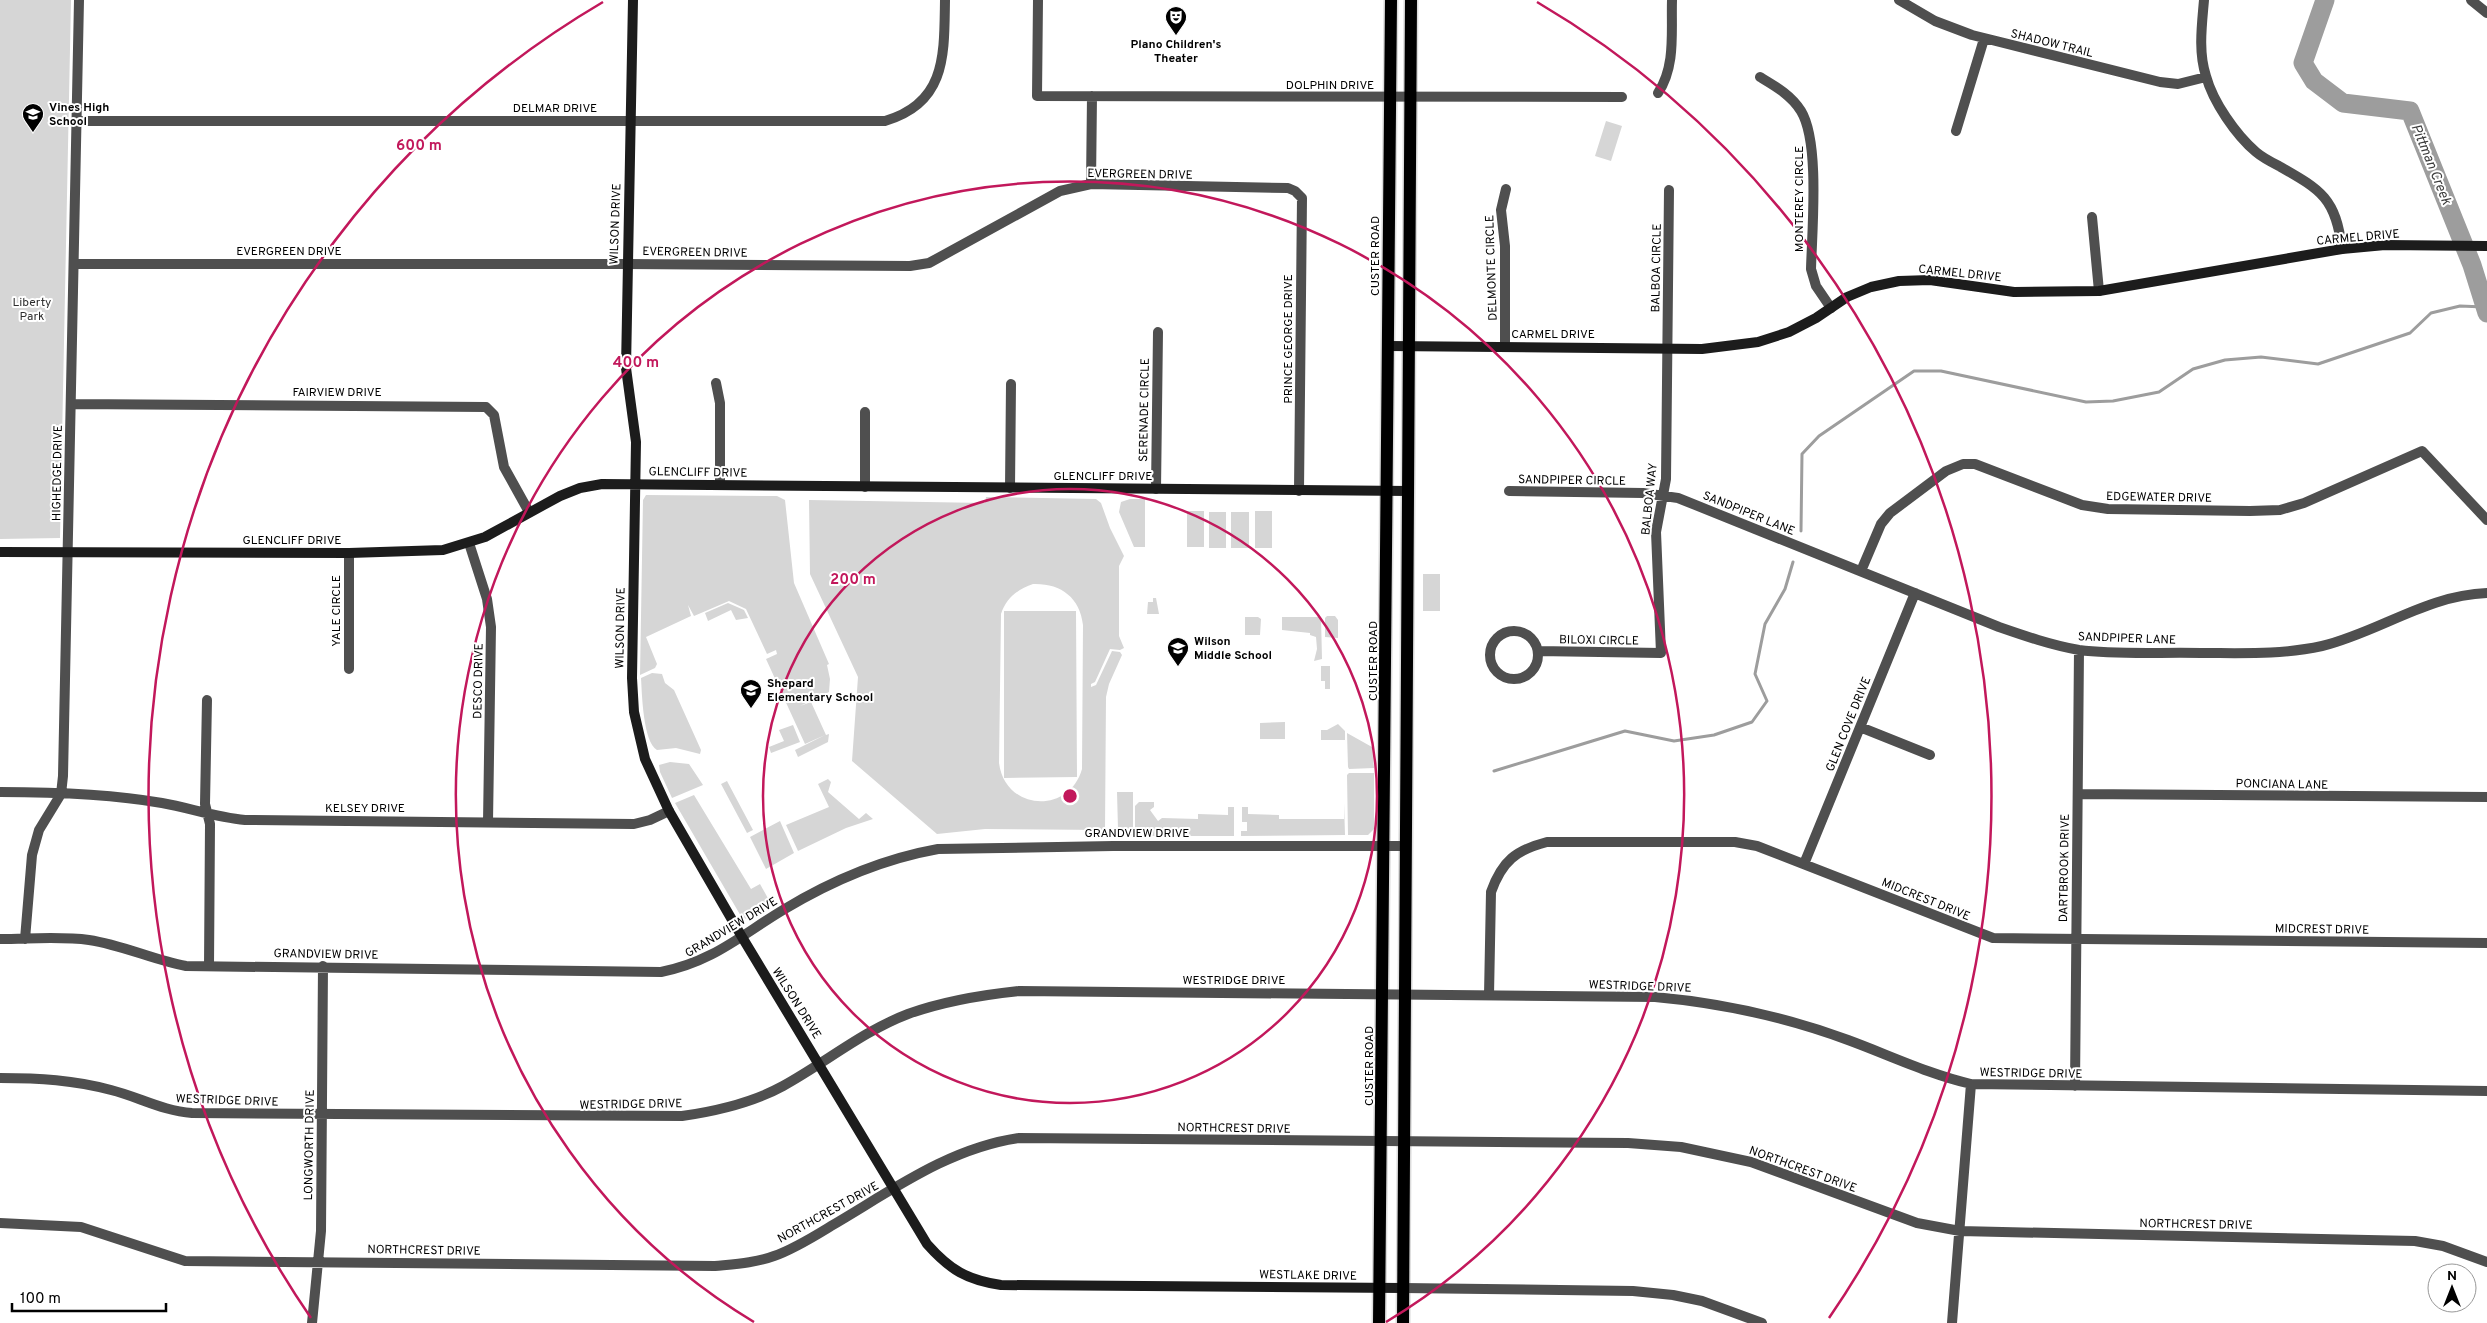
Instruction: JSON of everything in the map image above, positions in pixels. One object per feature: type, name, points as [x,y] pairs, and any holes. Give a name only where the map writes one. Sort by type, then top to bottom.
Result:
[{"type":"main road","name":"CUSTER ROAD","points":[[1379,1323],[1383,1142],[1382,994],[1389,346],[1390,0]]},
{"type":"main road","points":[[1402,1323],[1410,492],[1411,0]]},
{"type":"street","name":"HIGHEDGE DRIVE","points":[[25,939],[32,855],[39,830],[61,794],[64,767],[79,0]]},
{"type":"street","name":"WILSON DRIVE","points":[[633,0],[626,264],[626,368],[636,442],[632,678],[634,712],[646,762],[669,811],[742,938],[894,1189]]},
{"type":"street","name":"DELMAR DRIVE","points":[[76,121],[872,122],[897,117],[924,99],[937,79],[944,53],[945,0]]},
{"type":"street","name":"DOLPHIN DRIVE","points":[[1038,0],[1037,96],[1622,97]]},
{"type":"street","points":[[1658,93],[1668,78],[1672,0]]},
{"type":"street","name":"SHADOW TRAIL","points":[[1898,0],[1935,21],[1984,39],[2160,82],[2178,84],[2206,77]]},
{"type":"street","points":[[2204,0],[2202,51],[2206,77],[2235,131],[2257,153],[2316,188],[2326,198],[2339,224],[2342,249]]},
{"type":"street","points":[[2471,0],[2487,14]]},
{"type":"street","points":[[1956,131],[1984,39]]},
{"type":"street","name":"MONTEREY CIRCLE","points":[[1760,77],[1790,98],[1800,110],[1808,125],[1812,146],[1811,269],[1816,286],[1831,308]]},
{"type":"street","points":[[1092,96],[1092,184]]},
{"type":"street","name":"EVERGREEN DRIVE","points":[[74,264],[920,266],[1060,191],[1092,184],[1288,188],[1295,191]]},
{"type":"street","name":"DELMONTE CIRCLE","points":[[1505,346],[1505,246],[1501,210],[1506,190]]},
{"type":"street","name":"BALBOA CIRCLE","points":[[1668,348],[1669,190]]},
{"type":"street","name":"PRINCE GEORGE DRIVE","points":[[1295,191],[1302,198],[1299,491]]},
{"type":"street","points":[[2092,216],[2099,291]]},
{"type":"street","name":"CARMEL DRIVE","points":[[1389,346],[1702,349],[1758,342],[1789,332],[1847,297],[1871,287],[1899,281],[1930,280],[2014,292],[2099,291],[2342,249],[2426,245],[2487,246]]},
{"type":"street","name":"SERENADE CIRCLE","points":[[1156,489],[1158,332]]},
{"type":"street","name":"BALBOA WAY","points":[[1661,653],[1656,532],[1666,479],[1668,348]]},
{"type":"street","points":[[716,383],[720,403],[720,485]]},
{"type":"street","points":[[1010,488],[1011,384]]},
{"type":"street","name":"FAIRVIEW DRIVE","points":[[71,404],[486,406],[494,414],[504,467],[529,512]]},
{"type":"street","points":[[865,412],[865,487]]},
{"type":"street","name":"EDGEWATER DRIVE","points":[[1861,571],[1881,524],[1890,513],[1946,470],[1963,464],[1975,464],[2082,505],[2108,509],[2250,511],[2280,510],[2304,503],[2422,451],[2487,520]]},
{"type":"street","name":"GLENCLIFF DRIVE","points":[[0,552],[349,553],[425,551],[469,543],[580,488],[602,484],[1410,492]]},
{"type":"street","name":"SANDPIPER CIRCLE","points":[[1509,491],[1664,494]]},
{"type":"street","name":"SANDPIPER LANE","points":[[1664,494],[2031,639],[2079,650],[2286,652],[2322,646],[2358,634],[2424,605],[2446,598],[2487,593]]},
{"type":"street","name":"DESCO DRIVE","points":[[469,543],[487,599],[491,627],[488,822]]},
{"type":"street","name":"YALE CIRCLE","points":[[349,553],[349,669]]},
{"type":"street","name":"GLEN COVE DRIVE","points":[[1804,864],[1915,593]]},
{"type":"street","points":[[1510,630],[1529,635],[1535,642],[1538,652],[1537,661],[1533,669],[1526,676],[1517,679],[1499,674],[1493,667],[1490,658],[1490,648],[1494,640],[1510,630]]},
{"type":"street","name":"DARTBROOK DRIVE","points":[[2075,1086],[2079,650]]},
{"type":"street","name":"BILOXI CIRCLE","points":[[1538,652],[1661,653]]},
{"type":"street","points":[[206,700],[207,814],[210,824],[209,966]]},
{"type":"street","points":[[1860,727],[1930,755]]},
{"type":"street","name":"KELSEY DRIVE","points":[[0,792],[140,800],[245,820],[634,824],[650,820],[669,811]]},
{"type":"street","name":"PONCIANA LANE","points":[[2078,794],[2487,797]]},
{"type":"street","name":"MIDCREST DRIVE","points":[[1489,995],[1491,892],[1496,879],[1506,863],[1528,847],[1547,842],[1735,842],[1757,846],[1993,938],[2487,943]]},
{"type":"street","name":"GRANDVIEW DRIVE","points":[[0,939],[88,940],[121,947],[167,962],[209,966],[323,966],[662,972],[687,967],[742,938],[782,911],[826,886],[876,865],[911,854],[938,849],[1094,846],[1406,846]]},
{"type":"street","name":"LONGWORTH DRIVE","points":[[312,1323],[316,1261],[321,1231],[323,966]]},
{"type":"street","name":"WESTRIDGE DRIVE","points":[[0,1078],[48,1078],[73,1081],[114,1091],[178,1112],[682,1116],[725,1108],[783,1086],[883,1026],[908,1014],[956,1000],[991,994],[1029,991],[1655,997],[1696,1001],[1745,1010],[1829,1034],[1943,1077],[1971,1084],[2487,1091]]},
{"type":"street","points":[[1952,1323],[1971,1084]]},
{"type":"street","name":"NORTHCREST DRIVE","points":[[0,1223],[81,1226],[185,1261],[714,1266],[744,1264],[774,1256],[801,1244],[894,1189],[963,1152],[984,1144],[1019,1138],[1628,1143],[1681,1147],[1750,1162],[1917,1224],[1960,1231],[2415,1241],[2443,1246],[2487,1262]]},
{"type":"street","name":"WESTLAKE DRIVE","points":[[894,1189],[927,1244],[941,1260],[968,1278],[1001,1285],[1633,1291],[1674,1295],[1702,1301],[1762,1323]]},
{"type":"green space","name":"Liberty Park","points":[[0,0],[71,0],[60,538],[0,539]]},
{"type":"green space","points":[[1606,121],[1622,126],[1611,161],[1595,156]]},
{"type":"green space","points":[[646,495],[777,496],[785,500],[794,583],[829,664],[827,665],[830,679],[829,692],[800,706],[811,702],[826,735],[829,734],[828,742],[798,757],[795,750],[825,735],[805,744],[766,659],[777,654],[776,650],[767,654],[746,609],[729,601],[694,616],[688,605],[691,616],[646,637],[657,664],[655,668],[640,675],[643,500]]},
{"type":"green space","points":[[986,497],[1096,499],[1101,503],[1110,528],[1124,556],[1119,566],[1119,636],[1124,648],[1120,650],[1110,649],[1095,682],[1091,684],[1091,687],[1096,685],[1112,651],[1120,652],[1122,655],[1109,684],[1106,697],[1105,830],[985,829],[937,834],[852,761],[858,677],[810,574],[809,500],[985,503]],"holes":[[[1033,584],[1043,584],[1060,589],[1067,594],[1073,599],[1081,615],[1083,625],[1082,769],[1075,784],[1064,794],[1052,800],[1038,801],[1024,798],[1013,791],[1004,779],[999,763],[1001,614],[1006,603],[1018,591]]]},
{"type":"green space","points":[[1130,499],[1145,499],[1145,547],[1134,547],[1119,512],[1121,502]]},
{"type":"green space","points":[[1187,511],[1204,511],[1204,547],[1187,547]]},
{"type":"green space","points":[[1255,511],[1272,511],[1272,548],[1255,548]]},
{"type":"green space","points":[[1209,512],[1226,512],[1226,548],[1209,548]]},
{"type":"green space","points":[[1231,512],[1249,512],[1249,548],[1231,548]]},
{"type":"green space","points":[[1423,574],[1440,574],[1440,611],[1423,611]]},
{"type":"green space","points":[[1153,598],[1156,598],[1159,614],[1147,614],[1148,602],[1153,602]]},
{"type":"green space","points":[[728,603],[744,610],[748,618],[736,620],[731,610],[708,621],[705,613]]},
{"type":"green space","points":[[1004,611],[1076,611],[1077,777],[1004,778]]},
{"type":"green space","points":[[1327,616],[1335,616],[1338,620],[1338,638],[1325,637],[1325,618]]},
{"type":"green space","points":[[1245,617],[1258,617],[1261,619],[1260,635],[1245,635]]},
{"type":"green space","points":[[1282,617],[1321,617],[1322,659],[1314,661],[1317,649],[1316,637],[1310,635],[1310,633],[1282,630]]},
{"type":"green space","points":[[1321,666],[1330,666],[1330,689],[1325,689],[1325,681],[1321,681]]},
{"type":"green space","points":[[652,673],[662,674],[665,683],[674,690],[701,750],[700,754],[676,748],[657,750],[652,745],[644,717],[641,678]]},
{"type":"green space","points":[[1285,722],[1285,739],[1260,739],[1260,723]]},
{"type":"green space","points":[[1338,724],[1345,731],[1345,740],[1321,740],[1321,730],[1327,730]]},
{"type":"green space","points":[[793,725],[800,742],[771,753],[769,747],[784,741],[779,730]]},
{"type":"green space","points":[[1347,733],[1372,747],[1374,768],[1349,769]]},
{"type":"green space","points":[[670,762],[689,764],[703,785],[672,798],[660,772],[659,765]]},
{"type":"green space","points":[[1349,773],[1374,773],[1374,829],[1368,835],[1348,835],[1347,775]]},
{"type":"green space","points":[[828,779],[831,782],[828,792],[859,819],[866,813],[873,819],[846,828],[798,851],[786,825],[829,807],[818,784]]},
{"type":"green space","points":[[727,781],[753,830],[747,833],[721,784]]},
{"type":"green space","points":[[1117,792],[1133,792],[1133,836],[1120,832],[1118,829]]},
{"type":"green space","points":[[694,795],[751,889],[760,884],[770,902],[765,909],[748,919],[742,918],[675,803]]},
{"type":"green space","points":[[1139,802],[1154,802],[1154,807],[1150,810],[1158,821],[1162,818],[1198,819],[1198,814],[1228,815],[1228,807],[1234,807],[1234,836],[1135,836],[1135,806]]},
{"type":"green space","points":[[1344,803],[1345,835],[1241,836],[1241,831],[1247,831],[1247,822],[1242,822],[1242,807],[1248,807],[1248,814],[1279,815],[1279,819],[1344,819]]},
{"type":"green space","points":[[780,821],[794,853],[766,869],[750,837]]},
{"type":"waterway","name":"Pittman Creek","points":[[2325,0],[2303,63],[2314,81],[2343,103],[2410,111],[2472,265],[2487,313]]},
{"type":"waterway","points":[[1801,531],[1802,454],[1819,436],[1914,371],[1941,371],[2086,402],[2113,401],[2159,392],[2193,369],[2225,360],[2261,357],[2318,364],[2410,333],[2431,313],[2460,306],[2484,307]]},
{"type":"waterway","points":[[1494,771],[1625,731],[1674,741],[1714,735],[1752,722],[1767,701],[1755,674],[1765,624],[1785,589],[1793,562]]},
{"type":"place","name":"Plano Children's Theater","points":[[1176,36]]},
{"type":"place","name":"Vines High School","points":[[33,133]]},
{"type":"place","name":"Wilson Middle School","points":[[1178,667]]},
{"type":"place","name":"Shepard Elementary School","points":[[751,709]]}]
